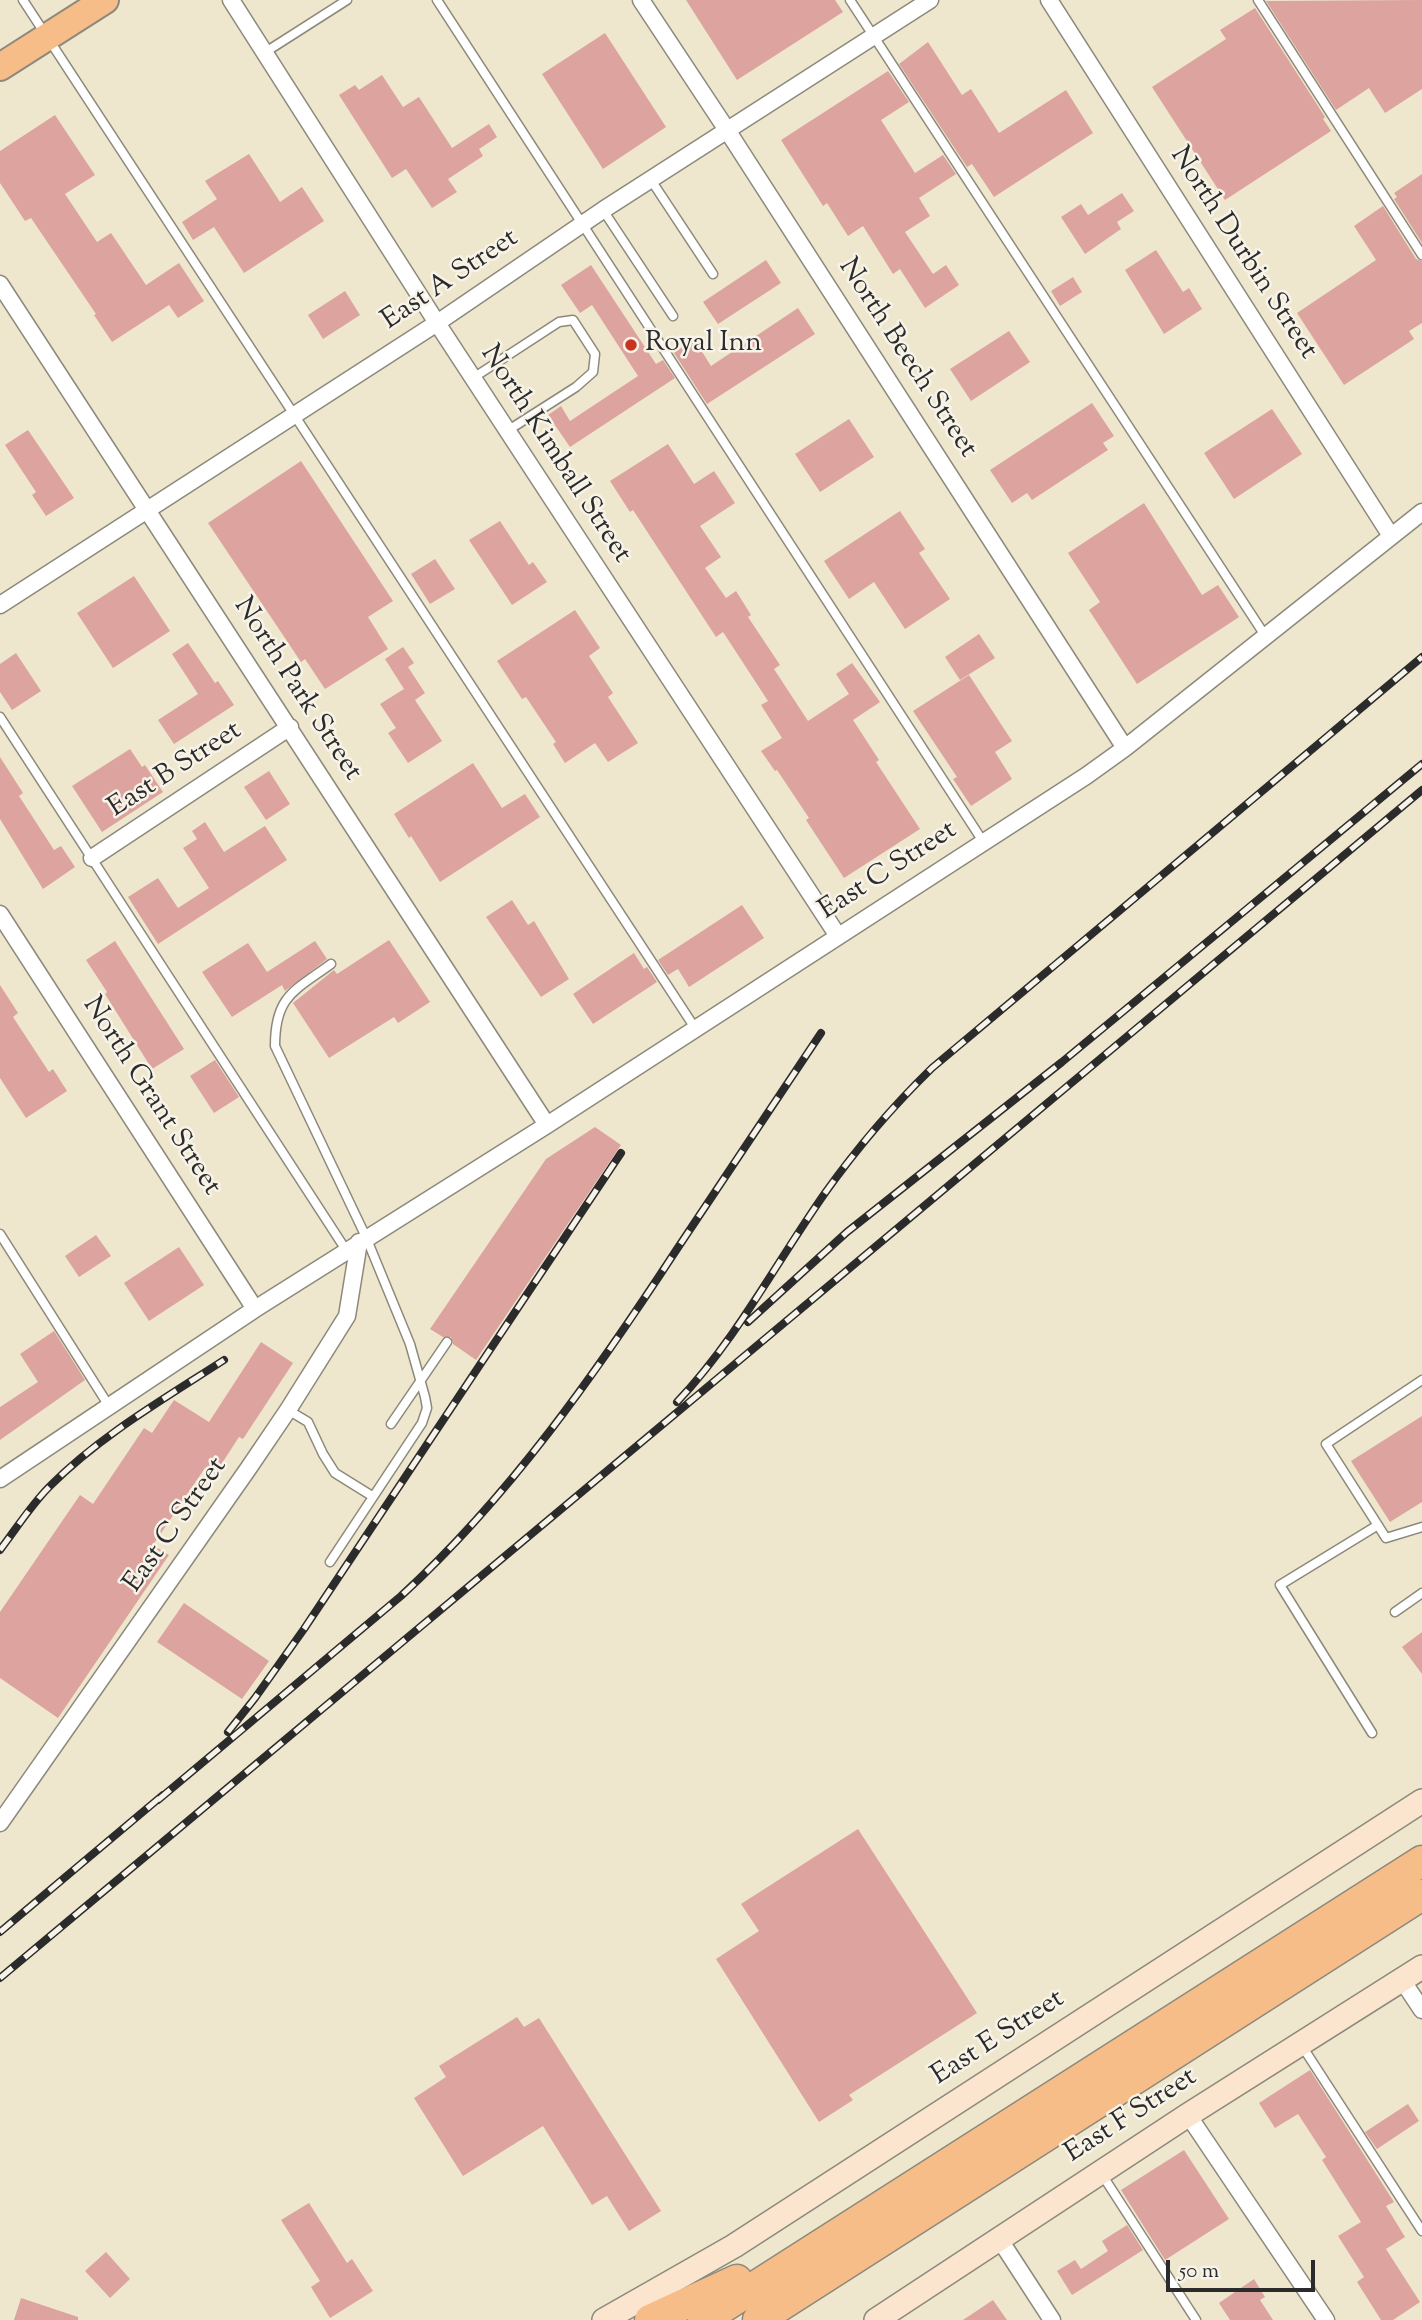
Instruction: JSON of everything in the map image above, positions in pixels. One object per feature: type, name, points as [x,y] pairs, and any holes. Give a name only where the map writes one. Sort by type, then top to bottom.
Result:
[{"type":"highway","points":[[703,2320],[1422,1861]]},
{"type":"highway","points":[[758,2320],[1422,1895]]},
{"type":"highway","points":[[650,2320],[737,2280],[925,2178]]},
{"type":"highway","points":[[786,2320],[943,2203]]},
{"type":"main road","points":[[0,67],[105,0]]},
{"type":"main road","name":"East E Street","points":[[604,2320],[734,2246],[1422,1801]]},
{"type":"main road","name":"East F Street","points":[[876,2320],[901,2309],[1188,2115],[1422,1968]]},
{"type":"street","name":"North Kimball Street","points":[[231,0],[437,323],[838,936]]},
{"type":"street","name":"North Beech Street","points":[[641,0],[1125,748]]},
{"type":"street","name":"East A Street","points":[[0,605],[930,0]]},
{"type":"street","name":"North Durbin Street","points":[[1049,0],[1391,536]]},
{"type":"street","name":"North Park Street","points":[[0,284],[547,1125]]},
{"type":"street","name":"East C Street","points":[[0,1479],[255,1309],[547,1125],[1086,776],[1422,512]]},
{"type":"street","name":"East B Street","points":[[92,858],[290,727]]},
{"type":"street","name":"North Grant Street","points":[[0,914],[255,1309]]},
{"type":"street","name":"East C Street","points":[[0,1823],[288,1410],[346,1317],[357,1243]]},
{"type":"street","points":[[1402,1980],[1422,2010]]},
{"type":"street","points":[[1188,2115],[1326,2320]]},
{"type":"street","points":[[1000,2240],[1052,2320]]},
{"type":"lane","points":[[23,0],[695,1028]]},
{"type":"lane","points":[[264,53],[347,0]]},
{"type":"lane","points":[[437,0],[984,843]]},
{"type":"lane","points":[[850,0],[1266,637]]},
{"type":"lane","points":[[1258,0],[1422,255]]},
{"type":"lane","points":[[651,180],[713,274]]},
{"type":"lane","points":[[603,211],[673,316]]},
{"type":"lane","points":[[473,378],[559,323],[573,320],[595,354],[593,372],[576,387],[507,430]]},
{"type":"lane","points":[[0,716],[92,858],[357,1243]]},
{"type":"lane","points":[[330,1562],[422,1423],[427,1408],[410,1344],[357,1243],[275,1046],[275,1023],[287,996],[331,964]]},
{"type":"lane","points":[[0,1234],[109,1406]]},
{"type":"lane","points":[[391,1424],[447,1342]]},
{"type":"lane","points":[[1422,1380],[1326,1444],[1386,1538],[1422,1527]]},
{"type":"lane","points":[[288,1410],[308,1422],[335,1473],[372,1496]]},
{"type":"lane","points":[[1372,1733],[1280,1585],[1378,1525]]},
{"type":"lane","points":[[1395,1612],[1422,1593]]},
{"type":"lane","points":[[1301,2044],[1422,2231]]},
{"type":"lane","points":[[1101,2173],[1196,2320]]},
{"type":"building","points":[[686,0],[835,0],[843,12],[737,80]]},
{"type":"building","points":[[1422,0],[1422,89],[1385,113],[1369,88],[1336,110],[1266,1]]},
{"type":"building","points":[[1255,8],[1325,117],[1323,119],[1331,131],[1225,200],[1152,87],[1226,39],[1220,30]]},
{"type":"building","points":[[605,33],[666,127],[603,169],[542,74]]},
{"type":"building","points":[[928,42],[962,95],[971,89],[999,133],[1066,90],[1093,133],[994,197],[972,164],[967,167],[899,64]]},
{"type":"building","points":[[888,71],[909,102],[881,120],[915,173],[943,155],[956,174],[919,198],[930,216],[905,232],[933,274],[946,265],[959,285],[925,308],[900,269],[893,274],[863,226],[848,236],[827,203],[823,206],[781,140]]},
{"type":"building","points":[[382,75],[403,107],[419,97],[452,148],[489,124],[497,137],[479,149],[483,156],[448,179],[457,192],[432,208],[406,169],[392,178],[339,95],[355,85],[359,90]]},
{"type":"building","points":[[55,115],[95,175],[65,194],[97,242],[111,233],[146,285],[179,263],[204,301],[178,318],[169,305],[112,342],[31,218],[25,221],[0,183],[0,151]]},
{"type":"building","points":[[249,154],[280,202],[302,187],[324,221],[244,273],[214,227],[193,240],[182,222],[217,199],[205,181]]},
{"type":"building","points":[[1422,174],[1422,243],[1394,199],[1397,197],[1394,193]]},
{"type":"building","points":[[1122,193],[1134,211],[1117,222],[1121,229],[1085,254],[1061,217],[1081,204],[1088,215]]},
{"type":"building","points":[[1383,206],[1416,259],[1422,261],[1422,323],[1409,331],[1414,339],[1344,385],[1297,313],[1376,260],[1354,226]]},
{"type":"building","points":[[1156,250],[1183,292],[1189,288],[1202,309],[1164,334],[1125,270]]},
{"type":"building","points":[[766,260],[781,283],[718,324],[703,302]]},
{"type":"building","name":"Royal Inn","points":[[591,265],[656,364],[663,360],[675,378],[570,447],[548,415],[561,406],[570,421],[638,376],[592,305],[580,313],[561,285]]},
{"type":"building","points":[[1073,277],[1082,292],[1060,306],[1051,291]]},
{"type":"building","points":[[345,291],[360,315],[323,339],[308,315]]},
{"type":"building","points":[[798,308],[815,334],[707,404],[674,353],[694,339],[711,366]]},
{"type":"building","points":[[1009,331],[1030,362],[971,401],[950,369]]},
{"type":"building","points":[[1092,403],[1114,436],[1103,443],[1108,450],[1032,500],[1027,493],[1012,503],[990,470]]},
{"type":"building","points":[[1272,409],[1302,454],[1234,499],[1204,453]]},
{"type":"building","points":[[849,419],[874,457],[820,492],[795,454]]},
{"type":"building","points":[[28,430],[74,498],[46,516],[32,495],[36,492],[5,445]]},
{"type":"building","points":[[668,444],[694,484],[714,471],[735,503],[700,526],[721,557],[705,568],[726,598],[736,591],[751,615],[748,617],[780,665],[774,669],[808,721],[849,694],[836,674],[852,663],[880,702],[853,720],[879,760],[876,762],[920,829],[844,878],[806,820],[809,818],[761,751],[782,738],[761,705],[768,701],[723,632],[716,637],[633,510],[630,512],[610,481]]},
{"type":"building","points":[[301,461],[393,601],[368,617],[388,649],[325,689],[305,659],[301,662],[208,523]]},
{"type":"building","points":[[1144,503],[1202,595],[1218,585],[1239,617],[1137,684],[1089,610],[1100,602],[1068,553]]},
{"type":"building","points":[[900,511],[925,549],[919,553],[950,599],[905,629],[874,582],[849,599],[824,561]]},
{"type":"building","points":[[500,521],[529,565],[533,562],[547,582],[512,605],[469,540]]},
{"type":"building","points":[[435,559],[455,589],[430,604],[411,574]]},
{"type":"building","points":[[134,576],[170,631],[113,668],[77,613]]},
{"type":"building","points":[[575,610],[600,648],[589,656],[613,693],[608,697],[638,743],[608,762],[595,743],[565,763],[553,744],[556,742],[526,697],[522,699],[497,661]]},
{"type":"building","points":[[979,634],[995,658],[960,680],[945,657]]},
{"type":"building","points":[[188,643],[215,683],[218,681],[234,705],[174,744],[158,720],[198,694],[172,654]]},
{"type":"building","points":[[403,647],[414,663],[408,667],[425,693],[415,700],[442,741],[408,763],[388,733],[396,728],[380,704],[404,689],[385,659]]},
{"type":"building","points":[[16,653],[41,691],[12,710],[0,692],[0,664]]},
{"type":"building","points":[[969,675],[1012,741],[995,752],[1012,779],[971,806],[953,779],[957,777],[913,711]]},
{"type":"building","points":[[130,749],[142,767],[145,765],[163,792],[102,832],[72,786]]},
{"type":"building","points":[[0,757],[23,793],[19,796],[54,850],[61,846],[75,867],[43,889],[0,819]]},
{"type":"building","points":[[473,763],[502,808],[525,794],[540,817],[440,882],[394,814]]},
{"type":"building","points":[[269,771],[290,804],[266,820],[244,787]]},
{"type":"building","points":[[205,822],[224,852],[265,826],[287,860],[158,944],[128,897],[158,878],[178,908],[209,888],[183,848],[197,839],[192,831]]},
{"type":"building","points":[[512,900],[528,925],[534,921],[569,979],[541,997],[486,917]]},
{"type":"building","points":[[742,905],[764,938],[689,987],[678,969],[668,975],[658,960]]},
{"type":"building","points":[[389,940],[430,1002],[398,1023],[394,1017],[329,1058],[293,1003],[334,970],[337,974]]},
{"type":"building","points":[[115,941],[184,1049],[152,1069],[86,960]]},
{"type":"building","points":[[315,941],[327,959],[285,991],[282,985],[232,1017],[202,972],[248,943],[267,972]]},
{"type":"building","points":[[634,953],[644,969],[647,967],[657,982],[593,1024],[573,994]]},
{"type":"building","points":[[0,985],[18,1013],[13,1017],[49,1072],[53,1069],[67,1091],[26,1118],[0,1078]]},
{"type":"building","points":[[215,1060],[239,1097],[214,1113],[190,1076]]},
{"type":"building","points":[[595,1127],[621,1145],[476,1360],[453,1344],[451,1337],[443,1337],[430,1329],[546,1159]]},
{"type":"building","points":[[96,1235],[111,1256],[79,1277],[65,1256]]},
{"type":"building","points":[[179,1247],[204,1285],[149,1321],[124,1283]]},
{"type":"building","points":[[54,1331],[85,1380],[0,1440],[0,1407],[38,1382],[20,1354]]},
{"type":"building","points":[[261,1342],[293,1363],[243,1439],[239,1437],[215,1474],[205,1468],[153,1545],[169,1555],[58,1718],[0,1678],[0,1612],[80,1495],[93,1504],[144,1428],[152,1433],[174,1400],[209,1422]]},
{"type":"building","points":[[1422,1416],[1422,1502],[1390,1522],[1351,1461]]},
{"type":"building","points":[[184,1603],[269,1661],[242,1699],[157,1642]]},
{"type":"building","points":[[1422,1632],[1422,1674],[1402,1647]]},
{"type":"building","points":[[858,1829],[977,2013],[849,2095],[853,2100],[819,2122],[716,1959],[759,1931],[741,1904]]},
{"type":"building","points":[[517,2017],[524,2027],[539,2018],[661,2211],[629,2231],[607,2196],[592,2205],[543,2126],[463,2176],[414,2098],[446,2077],[439,2066]]},
{"type":"building","points":[[1310,2070],[1394,2202],[1386,2206],[1405,2237],[1386,2249],[1420,2302],[1393,2320],[1381,2320],[1357,2282],[1364,2277],[1338,2236],[1361,2222],[1322,2160],[1326,2157],[1298,2114],[1275,2128],[1259,2103]]},
{"type":"building","points":[[1408,2104],[1419,2121],[1377,2149],[1365,2132]]},
{"type":"building","points":[[1184,2150],[1229,2219],[1165,2260],[1121,2190]]},
{"type":"building","points":[[309,2203],[347,2263],[352,2259],[373,2291],[330,2318],[311,2287],[320,2281],[281,2220]]},
{"type":"building","points":[[1127,2225],[1143,2250],[1072,2295],[1057,2271],[1075,2260],[1081,2269],[1108,2251],[1102,2241]]},
{"type":"building","points":[[106,2252],[130,2279],[110,2298],[85,2271]]},
{"type":"building","points":[[1254,2279],[1265,2297],[1260,2300],[1273,2320],[1230,2320],[1219,2303]]},
{"type":"building","points":[[21,2298],[78,2317],[78,2320],[14,2320]]},
{"type":"building","points":[[993,2300],[1007,2320],[963,2320]]},
{"type":"railway","points":[[677,1402],[737,1327],[837,1176],[918,1082],[1422,657]]},
{"type":"railway","points":[[748,1322],[847,1232],[1062,1062],[1422,764]]},
{"type":"railway","points":[[0,1978],[1422,790]]},
{"type":"railway","points":[[158,1800],[401,1596],[479,1517],[583,1387],[821,1033]]},
{"type":"railway","points":[[228,1732],[304,1629],[621,1153]]},
{"type":"railway","points":[[0,1550],[36,1501],[90,1450],[224,1360]]},
{"type":"railway","points":[[0,1932],[163,1795]]},
{"type":"place","name":"Royal Inn","points":[[631,345]]}]
